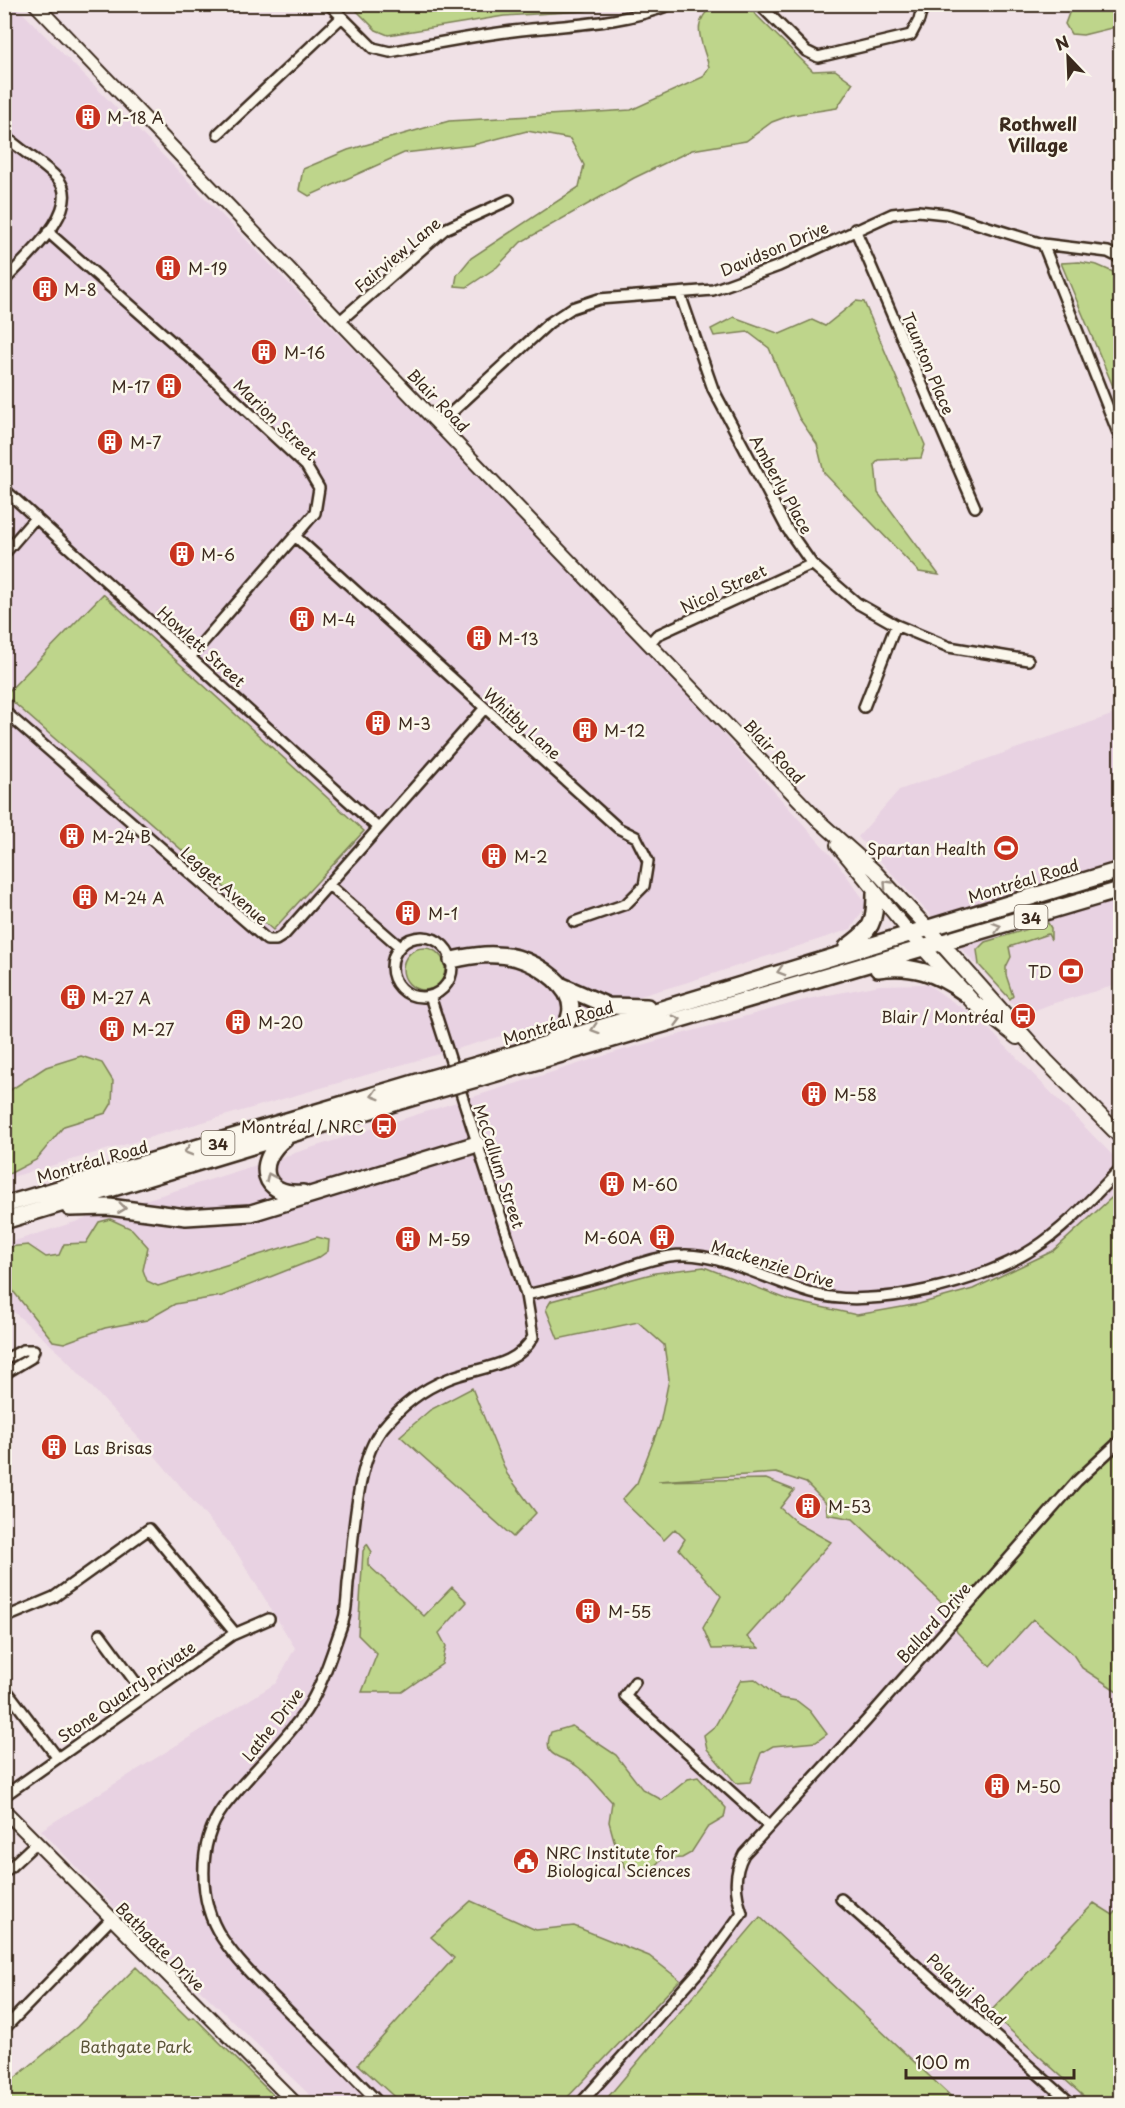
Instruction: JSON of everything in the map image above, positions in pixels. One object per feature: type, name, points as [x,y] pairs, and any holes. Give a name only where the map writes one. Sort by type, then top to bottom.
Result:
[{"type":"main road","name":"Montréal Road","points":[[479,1071],[549,1043],[1120,870]]},
{"type":"main road","name":"Montréal Road","points":[[4,1205],[479,1071],[833,975],[1120,890]]},
{"type":"main road","points":[[837,954],[864,935],[872,926],[875,916],[875,893]]},
{"type":"main road","name":"Blair Road","points":[[927,927],[1046,1060],[1120,1136]]},
{"type":"main road","name":"Blair Road","points":[[910,933],[965,993],[1046,1060]]},
{"type":"main road","points":[[452,960],[489,954],[516,958],[539,968],[560,986],[608,1006],[627,1008],[674,1005]]},
{"type":"main road","points":[[833,975],[892,967],[915,968],[939,976],[965,993]]},
{"type":"main road","points":[[549,1043],[566,1026],[571,1015],[569,1002],[560,986]]},
{"type":"main road","name":"Montréal Road","points":[[4,1221],[290,1134],[433,1085]]},
{"type":"main road","points":[[290,1134],[269,1154],[265,1165],[268,1177],[274,1187],[283,1193],[315,1192]]},
{"type":"main road","points":[[43,1210],[105,1207],[186,1217],[227,1216],[273,1208],[315,1192],[477,1144]]},
{"type":"street","name":"Blair Road","points":[[35,4],[818,820],[874,870],[927,927]]},
{"type":"street","points":[[329,4],[373,48],[390,51],[516,31],[592,25],[648,14],[672,4]]},
{"type":"street","points":[[759,4],[806,51],[818,57],[911,35],[920,20],[923,4]]},
{"type":"street","points":[[218,135],[341,18]]},
{"type":"street","points":[[4,135],[59,181],[66,201],[56,223],[4,281]]},
{"type":"street","name":"Fairview Lane","points":[[340,321],[446,229],[509,200]]},
{"type":"street","name":"Davidson Drive","points":[[439,424],[549,322],[572,308],[599,299],[714,290],[779,266],[892,214],[918,211],[946,214],[1044,244],[1108,252],[1120,258]]},
{"type":"street","name":"Taunton Place","points":[[855,230],[975,507]]},
{"type":"street","name":"Marion Street","points":[[48,232],[195,362],[306,466],[319,488],[315,513],[191,656]]},
{"type":"street","points":[[1044,244],[1120,438]]},
{"type":"street","name":"Amberly Place","points":[[680,294],[712,389],[786,527],[812,564],[857,603],[896,625],[949,647],[1028,660]]},
{"type":"street","name":"Howlett Street","points":[[4,489],[191,656],[377,827]]},
{"type":"street","points":[[4,554],[36,517]]},
{"type":"street","name":"Whitby Lane","points":[[296,537],[618,828],[636,837],[648,861],[644,886],[626,904],[574,922]]},
{"type":"street","name":"Nicol Street","points":[[650,643],[657,635],[812,564]]},
{"type":"street","points":[[864,707],[896,625]]},
{"type":"street","name":"Legget Avenue","points":[[4,711],[267,940],[276,940],[284,935],[377,827],[484,709]]},
{"type":"street","name":"Blair Road","points":[[818,820],[875,893],[910,933]]},
{"type":"street","points":[[329,885],[400,946]]},
{"type":"street","points":[[427,937],[443,944],[452,960],[450,980],[440,992],[418,997],[408,993],[396,982],[392,965],[400,946],[413,938],[427,937]]},
{"type":"street","name":"McCallum Street","points":[[430,996],[526,1295],[533,1329],[528,1345]]},
{"type":"street","name":"Mackenzie Drive","points":[[526,1295],[658,1259],[683,1255],[708,1257],[816,1295],[841,1299],[893,1297],[989,1272],[1014,1261],[1047,1239],[1120,1169]]},
{"type":"street","name":"Lathe Drive","points":[[380,2103],[244,1967],[221,1937],[209,1913],[204,1888],[205,1863],[210,1835],[221,1811],[304,1713],[317,1692],[344,1617],[363,1468],[378,1435],[406,1406],[426,1390],[450,1378],[503,1363],[528,1345]]},
{"type":"street","points":[[4,1360],[23,1350],[34,1350],[31,1358],[4,1374]]},
{"type":"street","name":"Ballard Drive","points":[[769,1826],[866,1721],[1077,1481],[1099,1458],[1120,1441]]},
{"type":"street","points":[[4,1618],[54,1597],[149,1529],[235,1633]]},
{"type":"street","name":"Stone Quarry Private","points":[[4,1796],[235,1633],[269,1619]]},
{"type":"street","points":[[100,1634],[145,1695]]},
{"type":"street","points":[[580,2103],[701,1969],[742,1913],[738,1901],[737,1867],[744,1854],[769,1826],[625,1696],[635,1682]]},
{"type":"street","points":[[4,1687],[57,1757]]},
{"type":"street","name":"Bathgate Drive","points":[[4,1810],[296,2103]]},
{"type":"street","points":[[4,1873],[36,1844]]},
{"type":"street","name":"Polanyi Road","points":[[842,1899],[1072,2103]]},
{"type":"street","points":[[4,2029],[111,1919]]},
{"type":"shaded area","points":[[14,4],[636,636],[836,861],[867,904],[851,929],[685,983],[5,1179],[4,5]]},
{"type":"shaded area","points":[[1120,712],[1120,984],[1051,1004],[1023,1015],[858,837],[899,790]]},
{"type":"shaded area","points":[[927,984],[981,1021],[1120,1163],[1120,2103],[318,2103],[115,1908],[41,1830],[276,1683],[295,1648],[237,1553],[150,1450],[61,1354],[5,1304],[5,1244],[616,1052],[808,999],[880,985]]},
{"type":"green space","points":[[351,5],[614,5],[584,11],[504,16],[388,35],[376,30]]},
{"type":"green space","points":[[714,5],[730,5],[752,11],[813,71],[835,70],[853,83],[837,108],[791,115],[772,122],[746,141],[692,150],[634,178],[521,242],[497,267],[467,287],[455,286],[457,275],[471,258],[579,187],[584,165],[570,139],[527,131],[473,145],[404,153],[309,196],[299,190],[303,169],[348,150],[449,121],[631,110],[703,77],[709,67],[701,41],[700,26],[706,12]]},
{"type":"green space","points":[[1072,5],[1120,5],[1120,26],[1083,35],[1071,34],[1065,24]]},
{"type":"green space","points":[[1079,262],[1097,265],[1120,275],[1120,403],[1061,263]]},
{"type":"green space","points":[[856,301],[864,302],[925,445],[921,458],[879,460],[875,464],[878,493],[939,575],[919,572],[824,473],[817,444],[799,418],[769,348],[748,332],[714,336],[711,329],[734,317],[780,334],[812,320],[825,326]]},
{"type":"green space","points":[[103,594],[364,831],[273,930],[5,695]]},
{"type":"green space","points":[[1048,923],[1051,928],[1051,940],[1048,934],[1009,947],[1011,957],[1006,967],[1006,975],[1013,996],[1010,999],[979,965],[977,950],[985,942]]},
{"type":"green space","points":[[424,948],[432,949],[439,954],[444,961],[444,977],[439,984],[432,989],[424,990],[416,989],[409,984],[404,977],[403,969],[404,961],[409,954],[416,949]]},
{"type":"green space","points":[[81,1056],[102,1063],[113,1081],[112,1103],[106,1113],[64,1126],[36,1160],[5,1176],[5,1091],[9,1091],[46,1067]]},
{"type":"green space","points":[[1120,1190],[1120,1693],[1082,1668],[1072,1653],[1033,1619],[990,1666],[957,1632],[947,1608],[853,1519],[827,1514],[826,1503],[806,1483],[776,1473],[658,1481],[766,1479],[794,1490],[780,1508],[797,1523],[831,1542],[747,1637],[759,1648],[712,1649],[703,1628],[721,1596],[679,1549],[685,1539],[675,1529],[664,1540],[622,1500],[637,1483],[660,1424],[669,1379],[664,1345],[638,1322],[558,1339],[546,1309],[551,1301],[655,1273],[704,1267],[789,1300],[857,1315],[919,1304],[973,1289],[1053,1251]]},
{"type":"green space","points":[[110,1219],[132,1229],[148,1247],[143,1270],[147,1281],[158,1286],[317,1237],[329,1240],[328,1251],[318,1258],[222,1296],[175,1304],[147,1320],[105,1328],[64,1343],[53,1341],[5,1281],[5,1252],[8,1247],[28,1245],[46,1257],[59,1255],[64,1244],[86,1243],[99,1222]]},
{"type":"green space","points":[[472,1388],[507,1474],[536,1513],[513,1537],[400,1436],[430,1410]]},
{"type":"green space","points":[[367,1544],[372,1552],[368,1565],[424,1616],[452,1587],[467,1602],[439,1633],[446,1646],[442,1664],[402,1692],[362,1692],[377,1654],[358,1635],[363,1551]]},
{"type":"green space","points":[[755,1679],[779,1698],[797,1701],[810,1711],[827,1734],[816,1742],[773,1746],[761,1753],[750,1782],[736,1783],[707,1749],[704,1735],[715,1726],[741,1680]]},
{"type":"green space","points":[[572,1726],[616,1755],[642,1789],[662,1800],[688,1779],[698,1777],[726,1808],[724,1818],[707,1828],[691,1853],[682,1858],[662,1859],[647,1873],[636,1874],[627,1870],[617,1851],[609,1822],[612,1802],[583,1771],[572,1763],[555,1756],[549,1748],[548,1741],[551,1732]]},
{"type":"green space","points":[[471,1901],[536,1930],[574,1926],[649,1956],[680,1980],[562,2103],[401,2103],[358,2064],[454,1958],[431,1937]]},
{"type":"green space","points":[[1094,1903],[1113,1915],[1120,1907],[1120,2103],[1091,2103],[990,2012]]},
{"type":"green space","points":[[760,1917],[958,2103],[603,2103]]},
{"type":"green space","name":"Bathgate Park","points":[[136,1967],[189,2019],[194,2017],[273,2095],[269,2103],[5,2103],[5,2086],[77,2027]]},
{"type":"place","name":"M-18 A","points":[[88,117]]},
{"type":"place","name":"M-19","points":[[168,268]]},
{"type":"place","name":"M-8","points":[[45,289]]},
{"type":"place","name":"M-16","points":[[264,352]]},
{"type":"place","name":"M-17","points":[[169,386]]},
{"type":"place","name":"M-7","points":[[110,442]]},
{"type":"place","name":"M-6","points":[[182,554]]},
{"type":"place","name":"M-4","points":[[302,619]]},
{"type":"place","name":"M-13","points":[[479,638]]},
{"type":"place","name":"M-3","points":[[378,723]]},
{"type":"place","name":"M-12","points":[[585,730]]},
{"type":"place","name":"M-24 B","points":[[72,836]]},
{"type":"place","name":"Spartan Health","points":[[1006,848]]},
{"type":"place","name":"M-2","points":[[494,856]]},
{"type":"place","name":"M-24 A","points":[[85,897]]},
{"type":"place","name":"M-1","points":[[408,913]]},
{"type":"place","name":"TD","points":[[1071,971]]},
{"type":"place","name":"M-27 A","points":[[73,997]]},
{"type":"place","name":"Blair / Montréal","points":[[1023,1016]]},
{"type":"place","name":"M-20","points":[[238,1022]]},
{"type":"place","name":"M-27","points":[[112,1029]]},
{"type":"place","name":"M-58","points":[[814,1094]]},
{"type":"place","name":"Montréal / NRC","points":[[384,1126]]},
{"type":"place","name":"M-60","points":[[612,1184]]},
{"type":"place","name":"M-60A","points":[[662,1237]]},
{"type":"place","name":"M-59","points":[[408,1239]]},
{"type":"place","name":"Las Brisas","points":[[54,1447]]},
{"type":"place","name":"M-53","points":[[808,1506]]},
{"type":"place","name":"M-55","points":[[588,1611]]},
{"type":"place","name":"M-50","points":[[997,1786]]},
{"type":"place","name":"NRC Institute for Biological Sciences","points":[[526,1861]]},
{"type":"district","name":"Rothwell Village","points":[[1038,133]]}]
